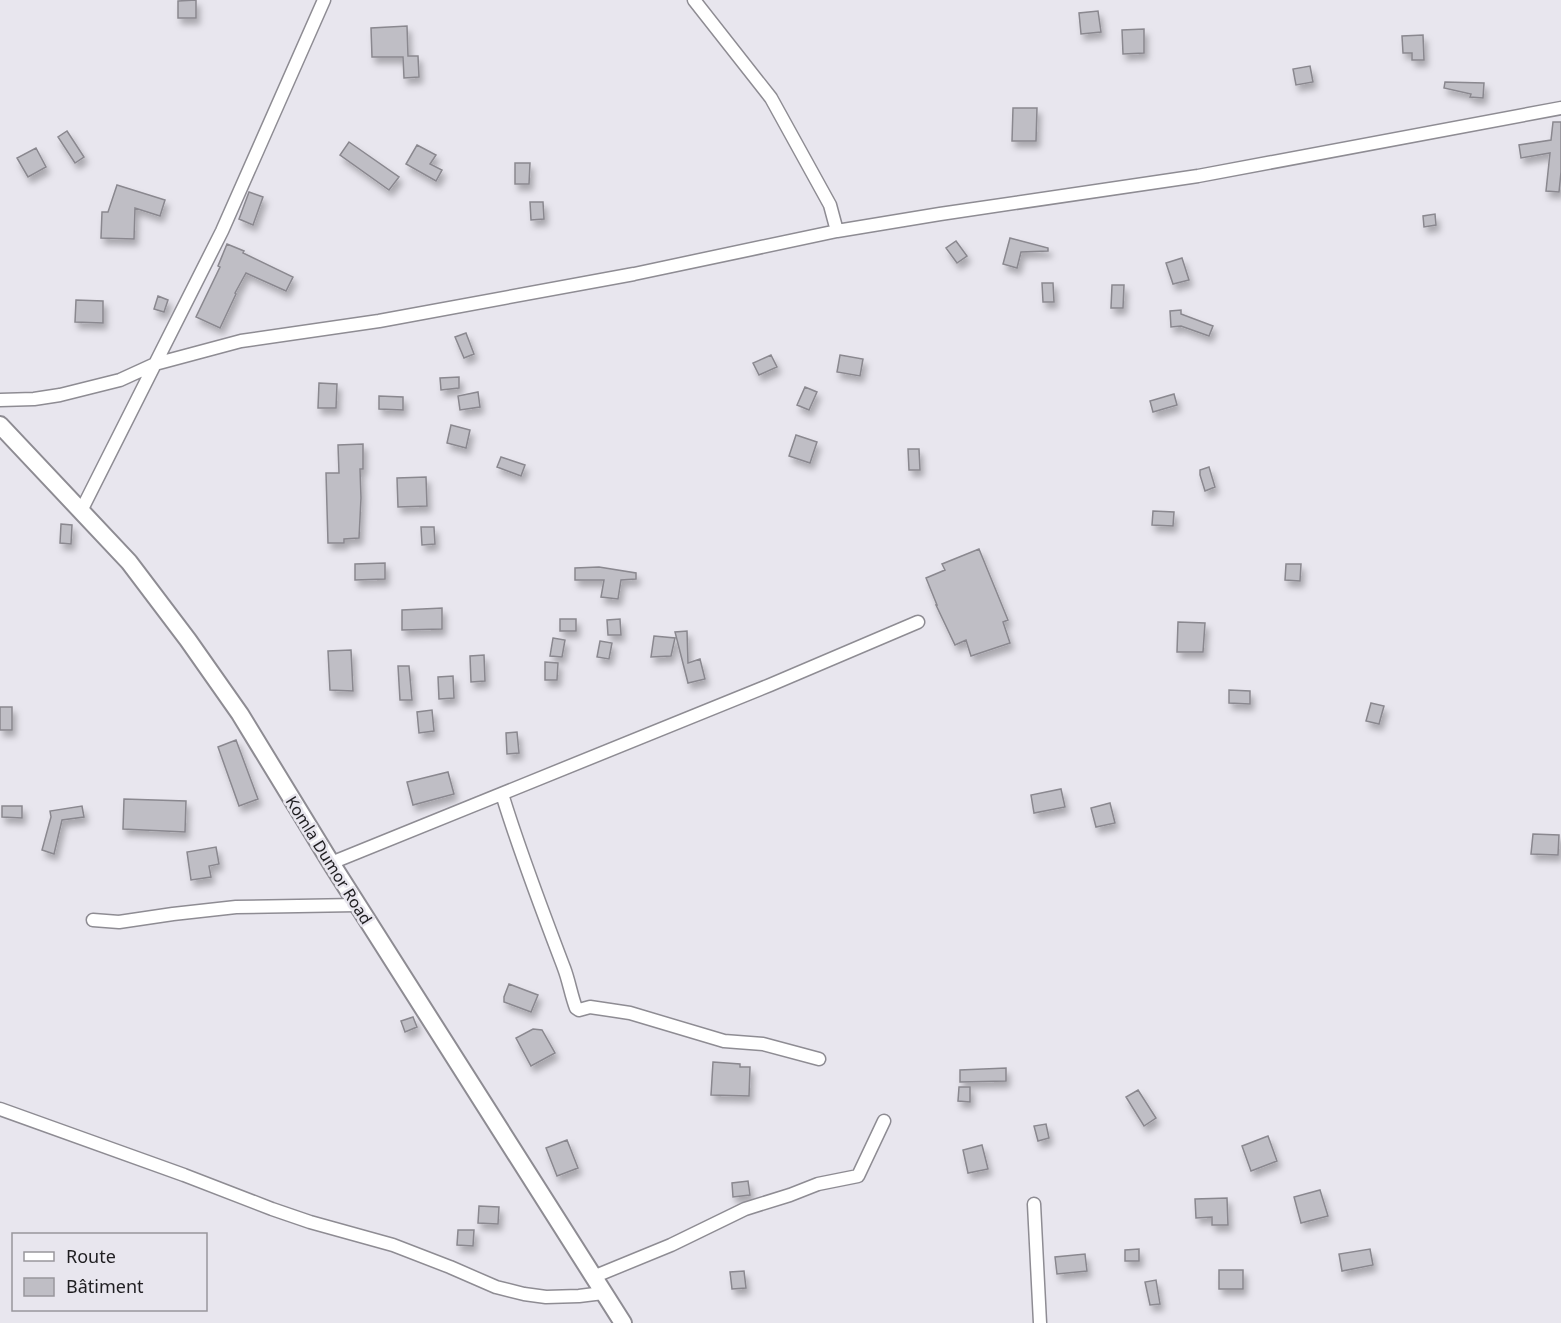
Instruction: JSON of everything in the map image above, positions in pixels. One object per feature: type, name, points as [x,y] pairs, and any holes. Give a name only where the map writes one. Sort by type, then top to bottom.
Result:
[{"type":"street","points":[[81,511],[222,231],[324,0]]},
{"type":"street","points":[[694,0],[771,98],[830,205],[837,231]]},
{"type":"street","points":[[0,400],[34,399],[60,395],[120,380],[155,364],[242,341],[379,321],[633,274],[837,231],[1198,176],[1561,108]]},
{"type":"street","name":"Komla Dumor Road","points":[[0,425],[129,562],[240,714],[330,863],[622,1323]]},
{"type":"street","points":[[330,863],[770,685],[918,622]]},
{"type":"street","points":[[502,794],[576,1008],[579,1010],[590,1007],[630,1013],[724,1041],[763,1044],[819,1059]]},
{"type":"street","points":[[93,920],[119,922],[236,908],[357,905]]},
{"type":"street","points":[[0,1109],[272,1209],[393,1245],[496,1287],[546,1297],[603,1293]]},
{"type":"street","points":[[593,1277],[670,1245],[745,1209],[790,1196],[818,1184],[858,1176],[884,1121]]},
{"type":"street","points":[[1034,1204],[1040,1323]]},
{"type":"building","points":[[196,0],[196,18],[178,18],[178,1]]},
{"type":"building","points":[[1098,11],[1101,32],[1081,34],[1079,13]]},
{"type":"building","points":[[407,26],[408,56],[418,56],[419,77],[404,78],[403,57],[372,57],[371,28]]},
{"type":"building","points":[[1144,29],[1144,53],[1123,54],[1122,30]]},
{"type":"building","points":[[1423,35],[1424,60],[1412,60],[1412,53],[1403,53],[1402,36]]},
{"type":"building","points":[[1310,66],[1313,82],[1296,85],[1293,69]]},
{"type":"building","points":[[1445,82],[1484,83],[1483,98],[1470,97],[1471,94],[1444,88]]},
{"type":"building","points":[[1013,108],[1037,108],[1036,141],[1012,141]]},
{"type":"building","points":[[1553,122],[1561,122],[1559,192],[1546,191],[1550,153],[1521,158],[1519,145],[1551,140]]},
{"type":"building","points":[[67,131],[84,157],[75,163],[58,137]]},
{"type":"building","points":[[349,142],[399,177],[389,190],[340,155]]},
{"type":"building","points":[[417,145],[436,155],[430,164],[442,170],[436,181],[406,164]]},
{"type":"building","points":[[36,148],[46,167],[28,177],[17,158]]},
{"type":"building","points":[[515,163],[530,163],[529,184],[515,184]]},
{"type":"building","points":[[117,185],[165,200],[160,216],[135,208],[134,239],[101,238],[102,212],[108,212]]},
{"type":"building","points":[[249,192],[263,197],[253,225],[239,219]]},
{"type":"building","points":[[530,202],[543,202],[544,219],[531,220]]},
{"type":"building","points":[[1435,214],[1436,225],[1424,227],[1423,216]]},
{"type":"building","points":[[1010,238],[1048,248],[1048,251],[1021,252],[1017,268],[1003,264]]},
{"type":"building","points":[[956,241],[967,256],[957,263],[946,248]]},
{"type":"building","points":[[227,244],[293,277],[286,291],[246,273],[220,328],[196,317],[220,267],[218,266]]},
{"type":"building","points":[[1182,258],[1189,280],[1173,284],[1166,263]]},
{"type":"building","points":[[1042,283],[1053,283],[1054,302],[1043,302]]},
{"type":"building","points":[[1112,285],[1124,285],[1123,308],[1111,308]]},
{"type":"building","points":[[158,296],[168,300],[164,312],[154,309]]},
{"type":"building","points":[[76,300],[103,301],[103,323],[75,322]]},
{"type":"building","points":[[1181,310],[1181,314],[1213,326],[1209,336],[1181,326],[1171,327],[1170,311]]},
{"type":"building","points":[[466,333],[474,354],[464,358],[455,337]]},
{"type":"building","points":[[771,355],[777,367],[759,375],[753,363]]},
{"type":"building","points":[[840,355],[863,359],[860,376],[837,372]]},
{"type":"building","points":[[459,377],[459,388],[441,390],[440,378]]},
{"type":"building","points":[[319,383],[337,384],[336,408],[318,408]]},
{"type":"building","points":[[805,387],[817,392],[809,410],[797,405]]},
{"type":"building","points":[[478,392],[480,407],[460,410],[458,396]]},
{"type":"building","points":[[1174,394],[1177,405],[1153,412],[1150,401]]},
{"type":"building","points":[[379,396],[403,397],[403,410],[379,409]]},
{"type":"building","points":[[451,425],[470,430],[466,448],[447,443]]},
{"type":"building","points":[[796,435],[817,442],[810,463],[789,456]]},
{"type":"building","points":[[363,444],[363,469],[360,469],[359,538],[344,539],[344,543],[328,543],[326,473],[339,473],[338,445]]},
{"type":"building","points":[[908,449],[919,449],[920,470],[909,470]]},
{"type":"building","points":[[501,457],[525,465],[521,476],[497,467]]},
{"type":"building","points":[[1209,467],[1215,487],[1205,491],[1200,470]]},
{"type":"building","points":[[426,477],[427,506],[398,507],[397,478]]},
{"type":"building","points":[[1153,511],[1174,512],[1173,526],[1152,525]]},
{"type":"building","points":[[61,524],[72,525],[71,544],[60,543]]},
{"type":"building","points":[[421,527],[434,527],[435,544],[422,545]]},
{"type":"building","points":[[979,549],[1008,620],[1003,622],[1010,643],[971,656],[966,640],[955,645],[926,578],[945,570],[942,564]]},
{"type":"building","points":[[385,563],[385,579],[355,580],[355,564]]},
{"type":"building","points":[[1286,564],[1301,564],[1300,581],[1285,580]]},
{"type":"building","points":[[599,567],[636,573],[636,579],[621,580],[618,599],[601,597],[604,580],[575,580],[575,568]]},
{"type":"building","points":[[442,608],[442,629],[402,630],[402,610]]},
{"type":"building","points":[[560,619],[576,619],[576,631],[560,631]]},
{"type":"building","points":[[620,619],[621,635],[608,635],[607,620]]},
{"type":"building","points":[[1178,622],[1205,623],[1203,652],[1177,652]]},
{"type":"building","points":[[687,631],[688,663],[700,659],[705,679],[688,683],[675,632]]},
{"type":"building","points":[[654,636],[675,638],[671,656],[651,657]]},
{"type":"building","points":[[553,638],[565,640],[562,657],[550,656]]},
{"type":"building","points":[[600,641],[612,643],[609,659],[597,657]]},
{"type":"building","points":[[351,650],[353,691],[330,690],[328,651]]},
{"type":"building","points":[[484,655],[485,681],[471,682],[470,656]]},
{"type":"building","points":[[545,662],[558,663],[557,680],[545,680]]},
{"type":"building","points":[[398,666],[409,666],[412,700],[400,700]]},
{"type":"building","points":[[453,676],[454,698],[439,699],[438,677]]},
{"type":"building","points":[[1229,690],[1250,691],[1250,704],[1229,703]]},
{"type":"building","points":[[1371,703],[1384,706],[1379,724],[1366,721]]},
{"type":"building","points":[[0,707],[12,707],[12,730],[0,730]]},
{"type":"building","points":[[432,710],[434,731],[419,733],[417,712]]},
{"type":"building","points":[[517,732],[519,753],[507,754],[506,733]]},
{"type":"building","points":[[236,740],[258,799],[239,806],[218,747]]},
{"type":"building","points":[[448,772],[454,794],[413,805],[407,782]]},
{"type":"building","points":[[1061,789],[1065,807],[1034,813],[1031,795]]},
{"type":"building","points":[[124,799],[186,801],[185,832],[123,829]]},
{"type":"building","points":[[1110,803],[1115,823],[1096,827],[1091,808]]},
{"type":"building","points":[[2,806],[22,806],[22,818],[2,817]]},
{"type":"building","points":[[82,806],[84,817],[62,820],[54,854],[42,850],[51,817],[50,811]]},
{"type":"building","points":[[1533,834],[1559,835],[1558,855],[1531,854]]},
{"type":"building","points":[[216,847],[219,864],[209,866],[211,877],[191,880],[187,852]]},
{"type":"building","points":[[509,984],[538,995],[531,1012],[504,1002]]},
{"type":"building","points":[[413,1017],[417,1027],[405,1032],[401,1021]]},
{"type":"building","points":[[533,1029],[542,1030],[555,1053],[531,1066],[516,1038]]},
{"type":"building","points":[[713,1062],[750,1067],[749,1096],[711,1095]]},
{"type":"building","points":[[1006,1068],[1006,1081],[960,1082],[960,1070]]},
{"type":"building","points":[[959,1087],[970,1087],[970,1102],[958,1101]]},
{"type":"building","points":[[1138,1090],[1156,1118],[1144,1126],[1126,1097]]},
{"type":"building","points":[[1046,1124],[1049,1138],[1038,1141],[1034,1126]]},
{"type":"building","points":[[1268,1136],[1277,1161],[1251,1171],[1242,1146]]},
{"type":"building","points":[[567,1140],[578,1168],[557,1176],[546,1148]]},
{"type":"building","points":[[982,1145],[988,1169],[968,1173],[963,1150]]},
{"type":"building","points":[[748,1181],[750,1195],[733,1197],[732,1183]]},
{"type":"building","points":[[1320,1190],[1328,1216],[1301,1223],[1294,1197]]},
{"type":"building","points":[[1227,1198],[1228,1225],[1212,1225],[1212,1217],[1196,1218],[1195,1199]]},
{"type":"building","points":[[479,1206],[499,1207],[498,1224],[478,1223]]},
{"type":"building","points":[[458,1230],[474,1230],[473,1246],[457,1245]]},
{"type":"building","points":[[1139,1249],[1139,1261],[1125,1261],[1125,1250]]},
{"type":"building","points":[[1370,1249],[1373,1265],[1342,1271],[1339,1254]]},
{"type":"building","points":[[1085,1254],[1087,1271],[1057,1274],[1055,1257]]},
{"type":"building","points":[[1219,1270],[1243,1270],[1243,1289],[1219,1289]]},
{"type":"building","points":[[744,1271],[746,1288],[732,1289],[730,1272]]},
{"type":"building","points":[[1156,1280],[1160,1304],[1150,1305],[1145,1282]]}]
